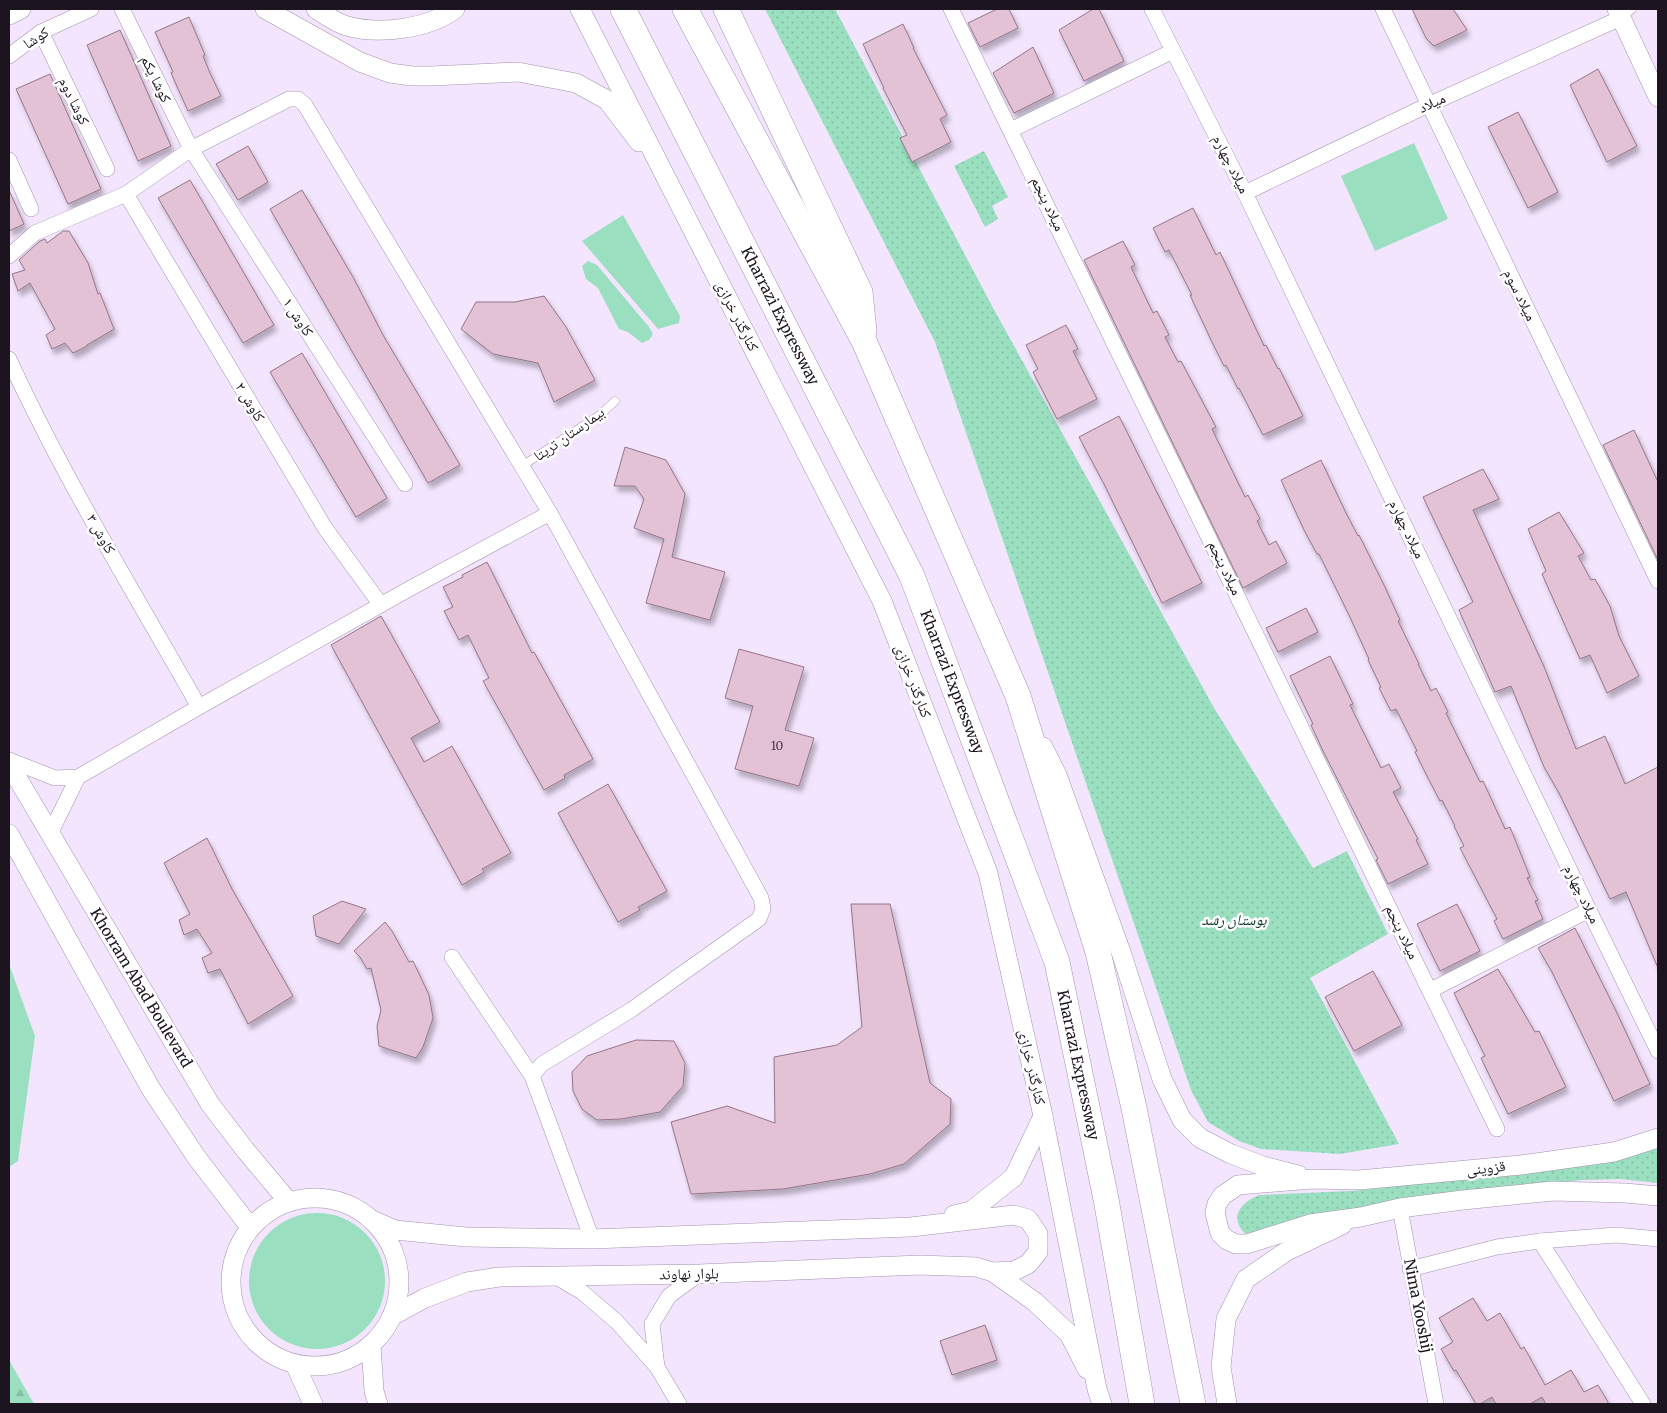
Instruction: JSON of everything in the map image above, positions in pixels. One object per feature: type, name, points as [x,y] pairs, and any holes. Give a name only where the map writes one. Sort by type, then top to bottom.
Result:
[{"type":"highway","name":"Kharrazi Expressway","points":[[623,9],[912,576],[1054,953],[1106,1199],[1142,1404]]},
{"type":"highway","points":[[685,9],[864,340],[1018,696],[1098,952],[1134,1108],[1193,1404]]},
{"type":"highway","points":[[726,9],[860,292],[864,340]]},
{"type":"street","points":[[9,15],[21,9]]},
{"type":"street","name":"کوشا","points":[[9,56],[40,32],[91,9]]},
{"type":"street","name":"کوشا یکم","points":[[122,9],[191,149]]},
{"type":"street","points":[[265,9],[360,62],[390,72],[412,76],[518,72],[576,83],[607,100],[668,180]]},
{"type":"street","points":[[316,9],[346,26],[401,29],[424,24],[455,9]]},
{"type":"street","name":"کنارگذر خرازی","points":[[580,9],[885,610],[988,873],[1043,1116],[1100,1397]]},
{"type":"street","name":"میلاد پنجم","points":[[951,9],[1431,990],[1497,1129]]},
{"type":"street","name":"میلاد چهارم","points":[[1152,9],[1245,193],[1658,1051]]},
{"type":"street","name":"میلاد سوم","points":[[1383,9],[1658,581]]},
{"type":"street","points":[[1623,12],[1658,97]]},
{"type":"street","name":"میلاد","points":[[1245,193],[1623,12]]},
{"type":"street","name":"کوشا دوم","points":[[40,32],[107,170]]},
{"type":"street","points":[[1011,130],[1173,51]]},
{"type":"street","points":[[9,256],[36,233],[126,194],[191,149],[290,99],[298,99],[305,105],[550,513],[761,898],[762,909],[759,919],[631,1010],[542,1064],[532,1076]]},
{"type":"street","name":"کاوش ۱","points":[[191,149],[405,484]]},
{"type":"street","points":[[9,160],[31,210]]},
{"type":"street","name":"کاوش ۲","points":[[126,194],[325,528],[381,605]]},
{"type":"street","name":"کاوش ۳","points":[[9,359],[78,494],[199,707]]},
{"type":"street","points":[[9,760],[55,778],[78,777],[381,605],[550,513]]},
{"type":"street","points":[[1018,696],[1057,775],[1121,952],[1162,1079],[1182,1120],[1200,1138],[1230,1154],[1263,1166],[1312,1179]]},
{"type":"street","name":"Khorram Abad Boulevard","points":[[9,764],[210,1104],[288,1201]]},
{"type":"street","points":[[50,834],[78,777]]},
{"type":"street","points":[[9,834],[151,1089],[197,1158],[250,1227]]},
{"type":"street","points":[[1431,990],[1589,910]]},
{"type":"street","points":[[452,957],[532,1076],[592,1239]]},
{"type":"street","points":[[912,1227],[971,1210],[1014,1177],[1043,1116]]},
{"type":"street","name":"قزوینی","points":[[1312,1179],[1359,1180],[1521,1165],[1614,1152],[1658,1138]]},
{"type":"street","points":[[1312,1179],[1252,1183],[1238,1185],[1229,1190],[1217,1204],[1215,1213],[1220,1233],[1227,1240],[1236,1244],[1256,1243],[1310,1224],[1361,1217]]},
{"type":"street","name":"قزوینی","points":[[1361,1217],[1400,1208],[1553,1191],[1658,1196]]},
{"type":"street","points":[[372,1220],[388,1240],[397,1265],[398,1291],[392,1316],[383,1332],[371,1345],[348,1360],[322,1366],[295,1364],[268,1353],[247,1333],[234,1308],[230,1279],[235,1251],[250,1227],[267,1211],[288,1201],[310,1197],[333,1199],[354,1207],[372,1220],[395,1230],[466,1237],[592,1239],[912,1227],[1014,1215],[1028,1219],[1038,1234],[1038,1252],[1028,1264],[1014,1271],[993,1272]]},
{"type":"street","name":"Nima Yooshij","points":[[1400,1208],[1436,1404]]},
{"type":"street","points":[[1227,1404],[1221,1367],[1226,1319],[1246,1279],[1287,1251],[1361,1217]]},
{"type":"street","points":[[1410,1269],[1497,1247],[1540,1241],[1616,1235],[1658,1239]]},
{"type":"street","points":[[1540,1241],[1643,1404]]},
{"type":"street","name":"بلوار نهاوند","points":[[392,1316],[425,1298],[466,1282],[499,1277],[699,1274],[920,1265],[976,1267],[993,1272]]},
{"type":"street","points":[[993,1272],[1035,1302],[1069,1334],[1100,1397]]},
{"type":"street","points":[[657,1367],[652,1324],[669,1296],[699,1274]]},
{"type":"street","points":[[553,1275],[582,1292],[617,1322],[657,1367],[679,1404]]},
{"type":"street","points":[[371,1345],[374,1392],[378,1404]]},
{"type":"street","points":[[295,1364],[313,1404]]},
{"type":"lane","name":"بیمارستان تریتا","points":[[522,466],[601,414],[615,401]]},
{"type":"green space","name":"بوستان رشد","points":[[765,9],[835,9],[992,306],[1213,706],[1313,868],[1347,851],[1388,934],[1310,978],[1399,1144],[1340,1154],[1261,1149],[1239,1141],[1208,1122],[1191,1090],[935,342]]},
{"type":"green space","points":[[1414,143],[1448,219],[1375,251],[1341,176]]},
{"type":"green space","points":[[984,151],[1008,197],[992,206],[998,219],[985,227],[954,166]]},
{"type":"green space","points":[[623,215],[680,316],[679,323],[658,329],[582,241]]},
{"type":"green space","points":[[588,261],[597,265],[649,327],[653,334],[649,340],[642,343],[628,332],[619,329],[598,288],[586,279],[582,266]]},
{"type":"green space","points":[[9,964],[35,1036],[18,1161],[9,1167]]},
{"type":"green space","points":[[1658,1145],[1658,1183],[1620,1179],[1582,1180],[1379,1203],[1303,1226],[1250,1238],[1243,1232],[1237,1219],[1245,1203],[1259,1195],[1351,1191],[1525,1173],[1625,1159]]},
{"type":"green space","points":[[317,1213],[343,1218],[365,1233],[380,1255],[385,1281],[380,1307],[365,1329],[343,1344],[317,1349],[291,1344],[269,1329],[254,1307],[249,1281],[254,1255],[269,1233],[291,1218]]},
{"type":"green space","points":[[9,1360],[34,1404],[9,1404]]},
{"type":"building","points":[[997,9],[1009,9],[1018,28],[980,47],[968,23]]},
{"type":"building","points":[[1093,9],[1099,9],[1124,61],[1084,81],[1059,30]]},
{"type":"building","points":[[1412,9],[1453,9],[1467,30],[1434,46],[1426,38]]},
{"type":"building","points":[[189,17],[205,55],[203,56],[221,96],[188,111],[155,32]]},
{"type":"building","points":[[903,24],[947,115],[940,119],[951,142],[912,162],[900,138],[907,135],[863,44]]},
{"type":"building","points":[[120,30],[171,146],[138,161],[87,45]]},
{"type":"building","points":[[1033,47],[1054,93],[1014,113],[993,73]]},
{"type":"building","points":[[1598,69],[1637,146],[1607,162],[1570,85]]},
{"type":"building","points":[[50,74],[101,189],[68,204],[16,89]]},
{"type":"building","points":[[1518,112],[1558,192],[1528,208],[1488,127]]},
{"type":"building","points":[[248,146],[268,182],[238,200],[216,164]]},
{"type":"building","points":[[190,180],[274,325],[243,343],[158,198]]},
{"type":"building","points":[[9,190],[24,224],[9,231]]},
{"type":"building","points":[[302,190],[353,277],[383,335],[460,465],[428,483],[270,209]]},
{"type":"building","points":[[1193,208],[1216,255],[1220,252],[1264,346],[1266,345],[1279,368],[1303,416],[1263,435],[1226,365],[1224,366],[1190,295],[1192,295],[1169,250],[1165,252],[1153,228]]},
{"type":"building","points":[[63,231],[69,231],[88,263],[98,294],[100,293],[114,329],[73,353],[65,343],[52,349],[46,335],[55,329],[30,283],[18,291],[12,274],[25,270],[19,260],[40,241],[45,239],[47,243]]},
{"type":"building","points":[[1123,241],[1135,265],[1131,267],[1153,313],[1157,311],[1169,335],[1165,337],[1178,362],[1181,361],[1216,427],[1212,429],[1245,497],[1248,495],[1260,519],[1257,521],[1269,545],[1276,541],[1287,563],[1243,588],[1084,260]]},
{"type":"building","points":[[544,296],[566,327],[595,380],[554,402],[538,363],[493,354],[461,329],[476,302],[515,302]]},
{"type":"building","points":[[1066,325],[1078,349],[1073,351],[1097,399],[1057,419],[1033,372],[1038,369],[1026,345]]},
{"type":"building","points":[[302,353],[387,498],[356,517],[270,372]]},
{"type":"building","points":[[1119,416],[1202,583],[1162,603],[1079,437]]},
{"type":"building","points":[[1634,430],[1658,482],[1658,560],[1603,445]]},
{"type":"building","points":[[625,447],[666,460],[685,494],[672,557],[725,572],[710,620],[646,603],[664,539],[634,528],[644,499],[635,486],[614,486]]},
{"type":"building","points":[[1321,460],[1345,511],[1384,585],[1400,620],[1398,621],[1431,691],[1436,688],[1448,712],[1446,713],[1480,782],[1483,781],[1505,829],[1510,827],[1530,877],[1527,878],[1538,900],[1535,901],[1543,919],[1503,939],[1494,921],[1497,919],[1460,848],[1464,846],[1455,826],[1427,776],[1396,709],[1391,711],[1379,688],[1381,687],[1349,615],[1319,554],[1317,554],[1304,530],[1281,480]]},
{"type":"building","points":[[1483,469],[1499,499],[1473,510],[1545,669],[1576,749],[1605,736],[1625,784],[1658,767],[1658,968],[1626,892],[1610,899],[1559,793],[1544,767],[1511,686],[1495,692],[1459,610],[1473,602],[1423,497]]},
{"type":"building","points":[[1559,512],[1584,553],[1578,556],[1591,580],[1595,579],[1610,606],[1619,636],[1639,676],[1607,693],[1590,655],[1580,659],[1542,574],[1546,571],[1528,529]]},
{"type":"building","points":[[487,562],[532,653],[534,652],[593,759],[564,775],[565,778],[544,790],[483,681],[489,678],[468,635],[459,640],[444,611],[453,607],[443,587]]},
{"type":"building","points":[[1306,608],[1318,632],[1278,652],[1266,628]]},
{"type":"building","points":[[381,616],[440,722],[411,738],[424,762],[452,746],[511,853],[482,869],[484,872],[462,885],[331,645]]},
{"type":"building","points":[[739,649],[804,667],[785,730],[814,738],[799,786],[735,769],[753,706],[725,698]]},
{"type":"building","points":[[1330,656],[1353,704],[1350,705],[1381,768],[1389,764],[1401,788],[1393,792],[1418,839],[1416,840],[1428,864],[1388,884],[1376,860],[1378,859],[1323,751],[1311,725],[1313,724],[1290,676]]},
{"type":"building","points":[[608,784],[667,891],[638,907],[640,910],[618,922],[558,813]]},
{"type":"building","points":[[207,838],[232,889],[293,996],[248,1024],[220,969],[208,973],[202,958],[212,953],[197,929],[184,935],[179,920],[190,914],[164,863]]},
{"type":"building","points":[[342,901],[366,909],[339,944],[316,936],[313,916]]},
{"type":"building","points":[[851,904],[890,904],[930,1083],[951,1099],[950,1124],[904,1164],[870,1174],[783,1189],[691,1194],[671,1122],[727,1106],[775,1123],[774,1057],[837,1045],[862,1027]]},
{"type":"building","points":[[1457,904],[1480,951],[1440,971],[1417,924]]},
{"type":"building","points":[[385,922],[409,962],[413,961],[429,995],[433,1018],[423,1047],[416,1058],[379,1046],[377,1026],[381,1010],[371,968],[367,969],[354,951]]},
{"type":"building","points":[[1575,928],[1650,1084],[1614,1101],[1552,972],[1538,948]]},
{"type":"building","points":[[1498,969],[1535,1032],[1539,1031],[1566,1087],[1508,1114],[1481,1058],[1485,1056],[1454,993]]},
{"type":"building","points":[[1373,971],[1402,1025],[1354,1051],[1325,997]]},
{"type":"building","points":[[636,1040],[674,1041],[685,1063],[683,1086],[660,1112],[621,1119],[597,1120],[582,1109],[573,1091],[572,1072],[587,1056]]},
{"type":"building","points":[[1473,1298],[1487,1321],[1500,1313],[1521,1349],[1524,1347],[1545,1385],[1571,1370],[1584,1392],[1598,1385],[1609,1404],[1546,1404],[1542,1397],[1530,1404],[1496,1404],[1492,1397],[1480,1404],[1476,1404],[1441,1349],[1453,1342],[1439,1318]]},
{"type":"building","points":[[985,1325],[997,1360],[952,1375],[940,1341]]}]
